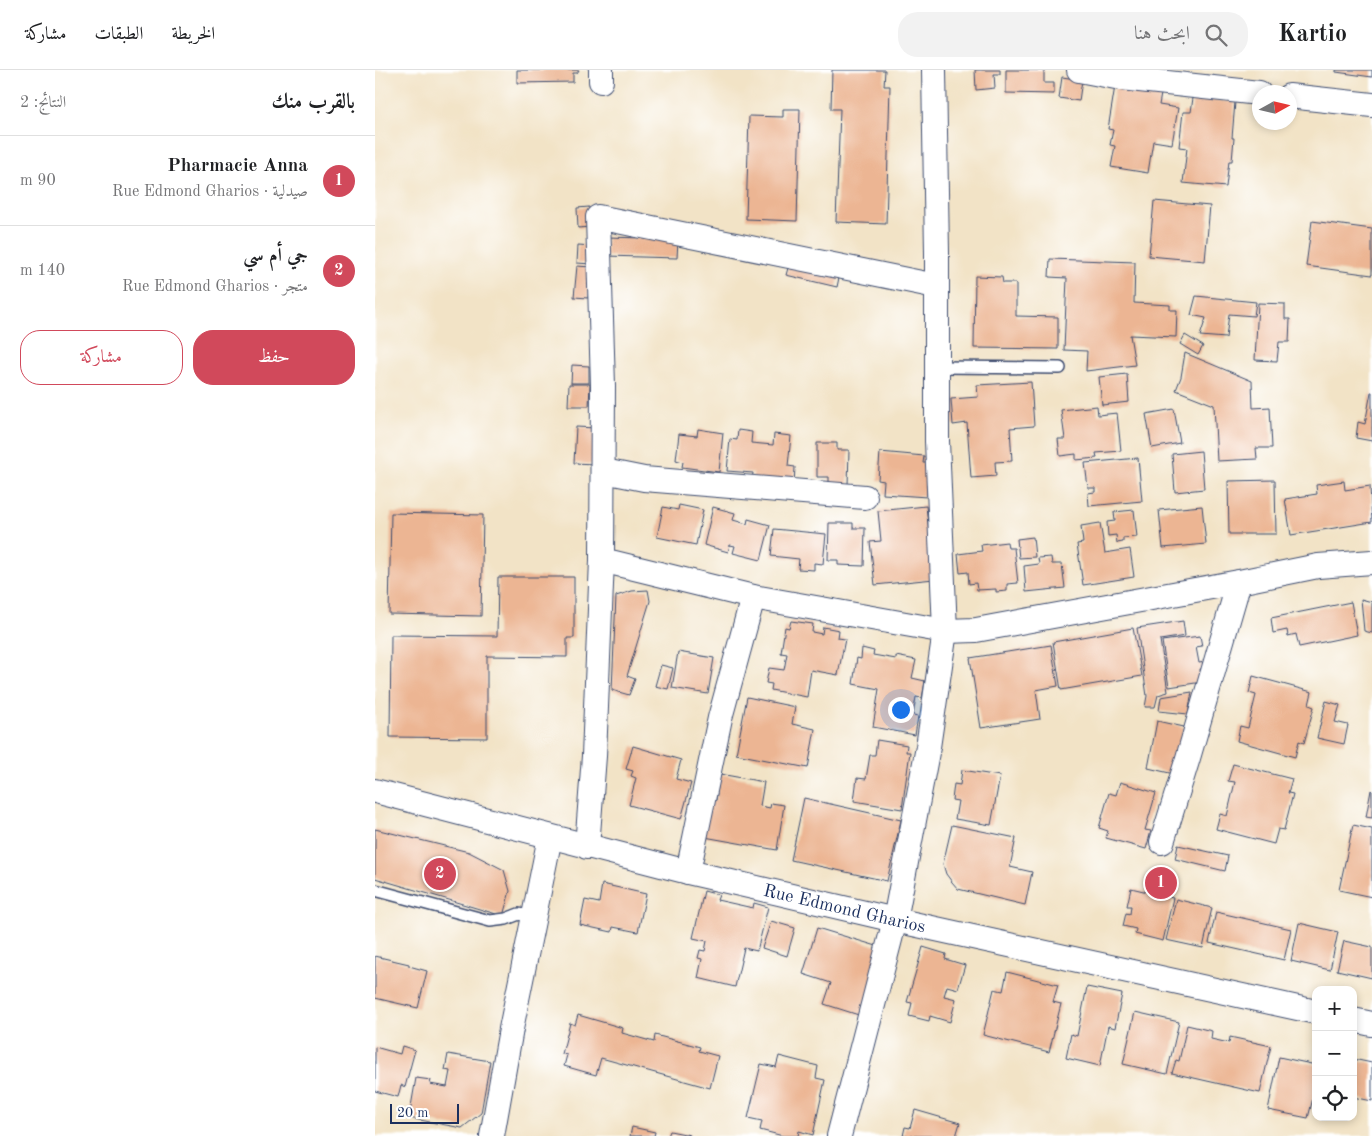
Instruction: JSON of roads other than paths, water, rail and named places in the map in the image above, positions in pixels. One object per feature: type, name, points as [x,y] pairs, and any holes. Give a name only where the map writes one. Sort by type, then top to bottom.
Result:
[{"type":"street","points":[[839,1136],[895,920],[928,747],[945,631],[937,441],[935,70]]},
{"type":"street","points":[[1079,70],[1121,78],[1252,92]]},
{"type":"street","points":[[1297,97],[1372,104]]},
{"type":"street","points":[[587,847],[594,756],[604,471],[598,217],[936,286]]},
{"type":"street","points":[[604,471],[644,479],[865,497]]},
{"type":"street","points":[[602,560],[753,597],[945,631],[976,630],[1318,566],[1372,562]]},
{"type":"street","points":[[1162,842],[1239,582]]},
{"type":"street","points":[[688,872],[720,718],[753,597]]},
{"type":"street","name":"Rue Edmond Gharios","points":[[375,791],[688,872],[895,920],[1312,1011]]},
{"type":"street","points":[[492,1136],[511,1029],[550,837]]},
{"type":"street","points":[[1357,1021],[1372,1024]]},
{"type":"lane","points":[[937,367],[1060,368]]},
{"type":"lane","points":[[375,890],[490,921],[506,919],[519,914],[534,917]]},
{"type":"place","name":"جي أم سي","points":[[440,874]]},
{"type":"place","name":"Pharmacie Anna","points":[[1161,883]]}]
